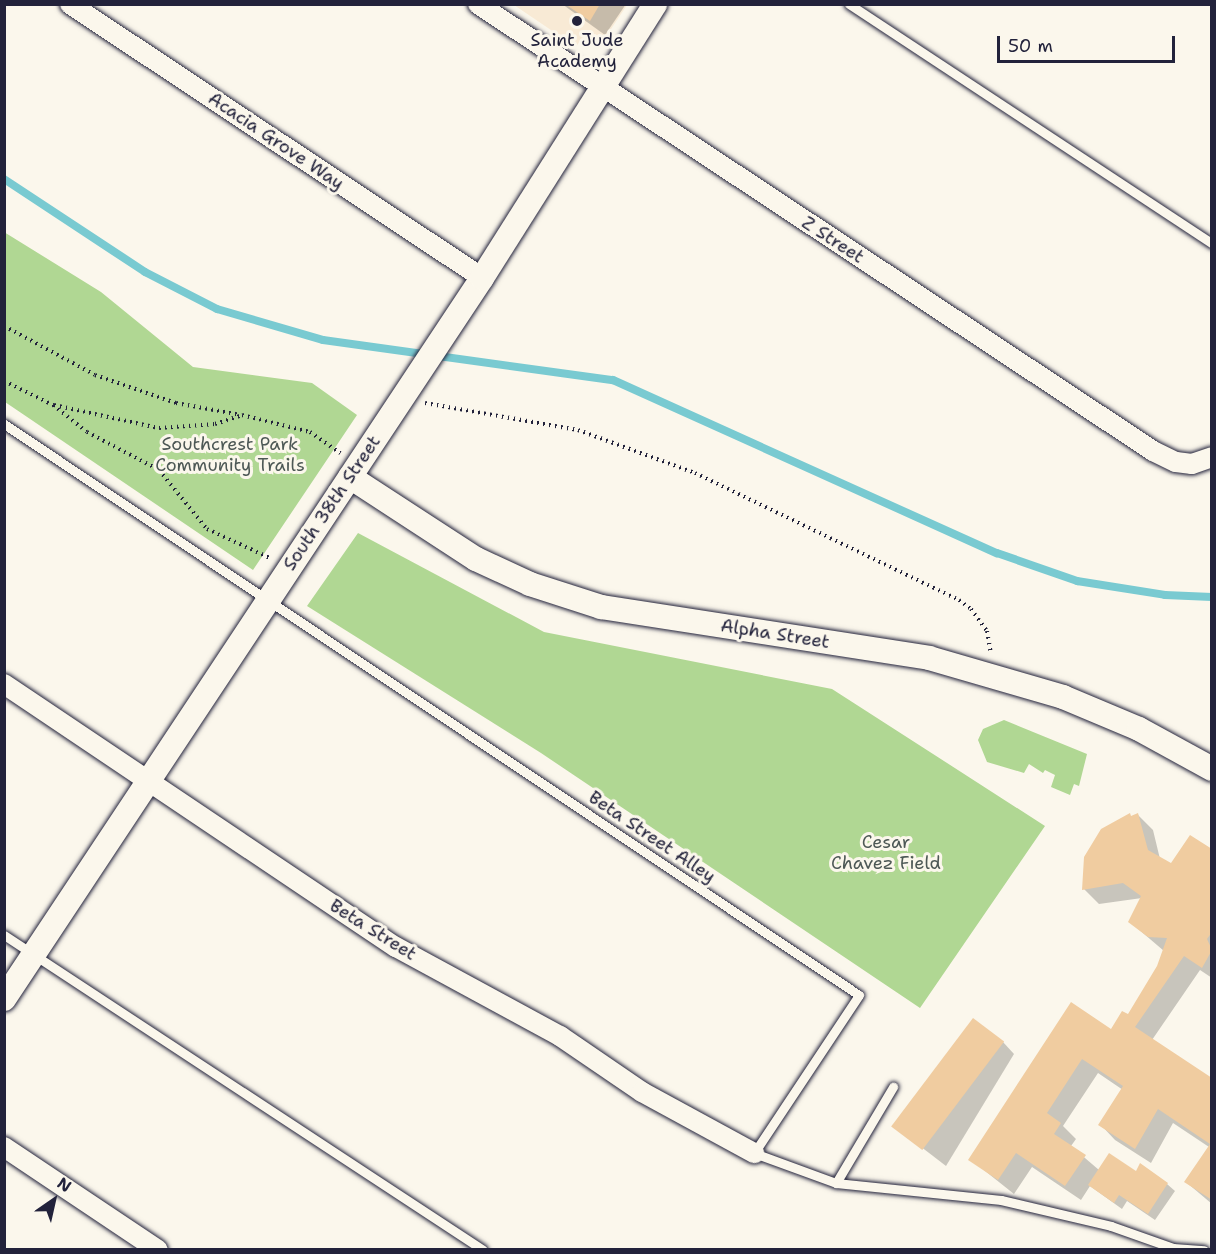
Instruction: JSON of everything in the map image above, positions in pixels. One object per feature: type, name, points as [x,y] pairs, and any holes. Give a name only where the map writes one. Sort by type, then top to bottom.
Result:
[{"type":"street","name":"Acacia Grove Way","points":[[70,4],[482,278]]},
{"type":"street","name":"Z Street","points":[[478,4],[1153,451],[1176,462],[1192,464],[1212,457]]},
{"type":"street","name":"South 38th Street","points":[[4,999],[35,956],[148,781],[270,600],[289,567],[482,278],[600,86],[655,4]]},
{"type":"street","name":"Alpha Street","points":[[354,471],[476,559],[530,584],[601,607],[929,658],[1063,697],[1139,729],[1212,769]]},
{"type":"street","name":"Beta Street","points":[[4,684],[396,947],[560,1036],[642,1092],[754,1153]]},
{"type":"street","points":[[4,1147],[158,1250]]},
{"type":"lane","points":[[849,4],[1212,243]]},
{"type":"lane","points":[[4,424],[270,600]]},
{"type":"lane","name":"Beta Street Alley","points":[[270,600],[859,995],[754,1153]]},
{"type":"lane","points":[[4,935],[483,1250]]},
{"type":"lane","points":[[836,1183],[893,1087]]},
{"type":"lane","points":[[754,1153],[836,1183],[1001,1200],[1111,1226],[1173,1248],[1204,1250]]},
{"type":"path","points":[[4,327],[95,375],[176,403],[242,415],[310,432],[354,471]]},
{"type":"path","points":[[4,381],[53,405],[87,432],[159,470],[207,529],[289,567]]},
{"type":"path","points":[[402,398],[578,430],[705,478],[959,600],[972,609],[987,631],[995,677]]},
{"type":"path","points":[[53,405],[159,428],[215,424],[242,415]]},
{"type":"shaded area","name":"Saint Jude Academy","points":[[514,5],[627,5],[603,41],[596,37],[581,39],[576,47]]},
{"type":"green space","name":"Southcrest Park Community Trails","points":[[4,232],[101,292],[193,367],[312,383],[357,415],[253,570],[5,402]]},
{"type":"green space","name":"Cesar Chavez Field","points":[[358,533],[544,632],[832,689],[1045,826],[920,1008],[541,753],[307,606]]},
{"type":"green space","points":[[1004,720],[1087,754],[1079,786],[1074,784],[1070,795],[1051,787],[1055,775],[1045,770],[1043,773],[1029,764],[1024,773],[987,762],[978,740],[983,729]]},
{"type":"building","points":[[565,4],[600,4],[590,21]]},
{"type":"building","points":[[1130,813],[1131,816],[1138,813],[1148,850],[1171,863],[1190,835],[1212,849],[1212,932],[1207,939],[1212,950],[1202,968],[1184,956],[1135,1027],[1212,1078],[1212,1200],[1184,1182],[1210,1144],[1158,1109],[1135,1149],[1098,1125],[1123,1086],[1082,1059],[1047,1113],[1061,1123],[1054,1134],[1086,1155],[1065,1186],[1016,1153],[998,1180],[968,1160],[1071,1002],[1111,1029],[1122,1011],[1128,1014],[1157,966],[1167,938],[1148,937],[1128,922],[1141,896],[1123,883],[1082,890],[1084,857],[1101,829]]},
{"type":"building","points":[[973,1018],[1004,1041],[922,1150],[891,1127]]},
{"type":"building","points":[[1109,1153],[1136,1171],[1140,1163],[1168,1183],[1148,1214],[1119,1195],[1114,1203],[1088,1185]]},
{"type":"waterway","points":[[4,179],[145,272],[217,309],[323,340],[613,380],[997,553],[1077,581],[1165,595],[1212,597]]},
{"type":"place","name":"Saint Jude Academy","points":[[577,21]]}]
